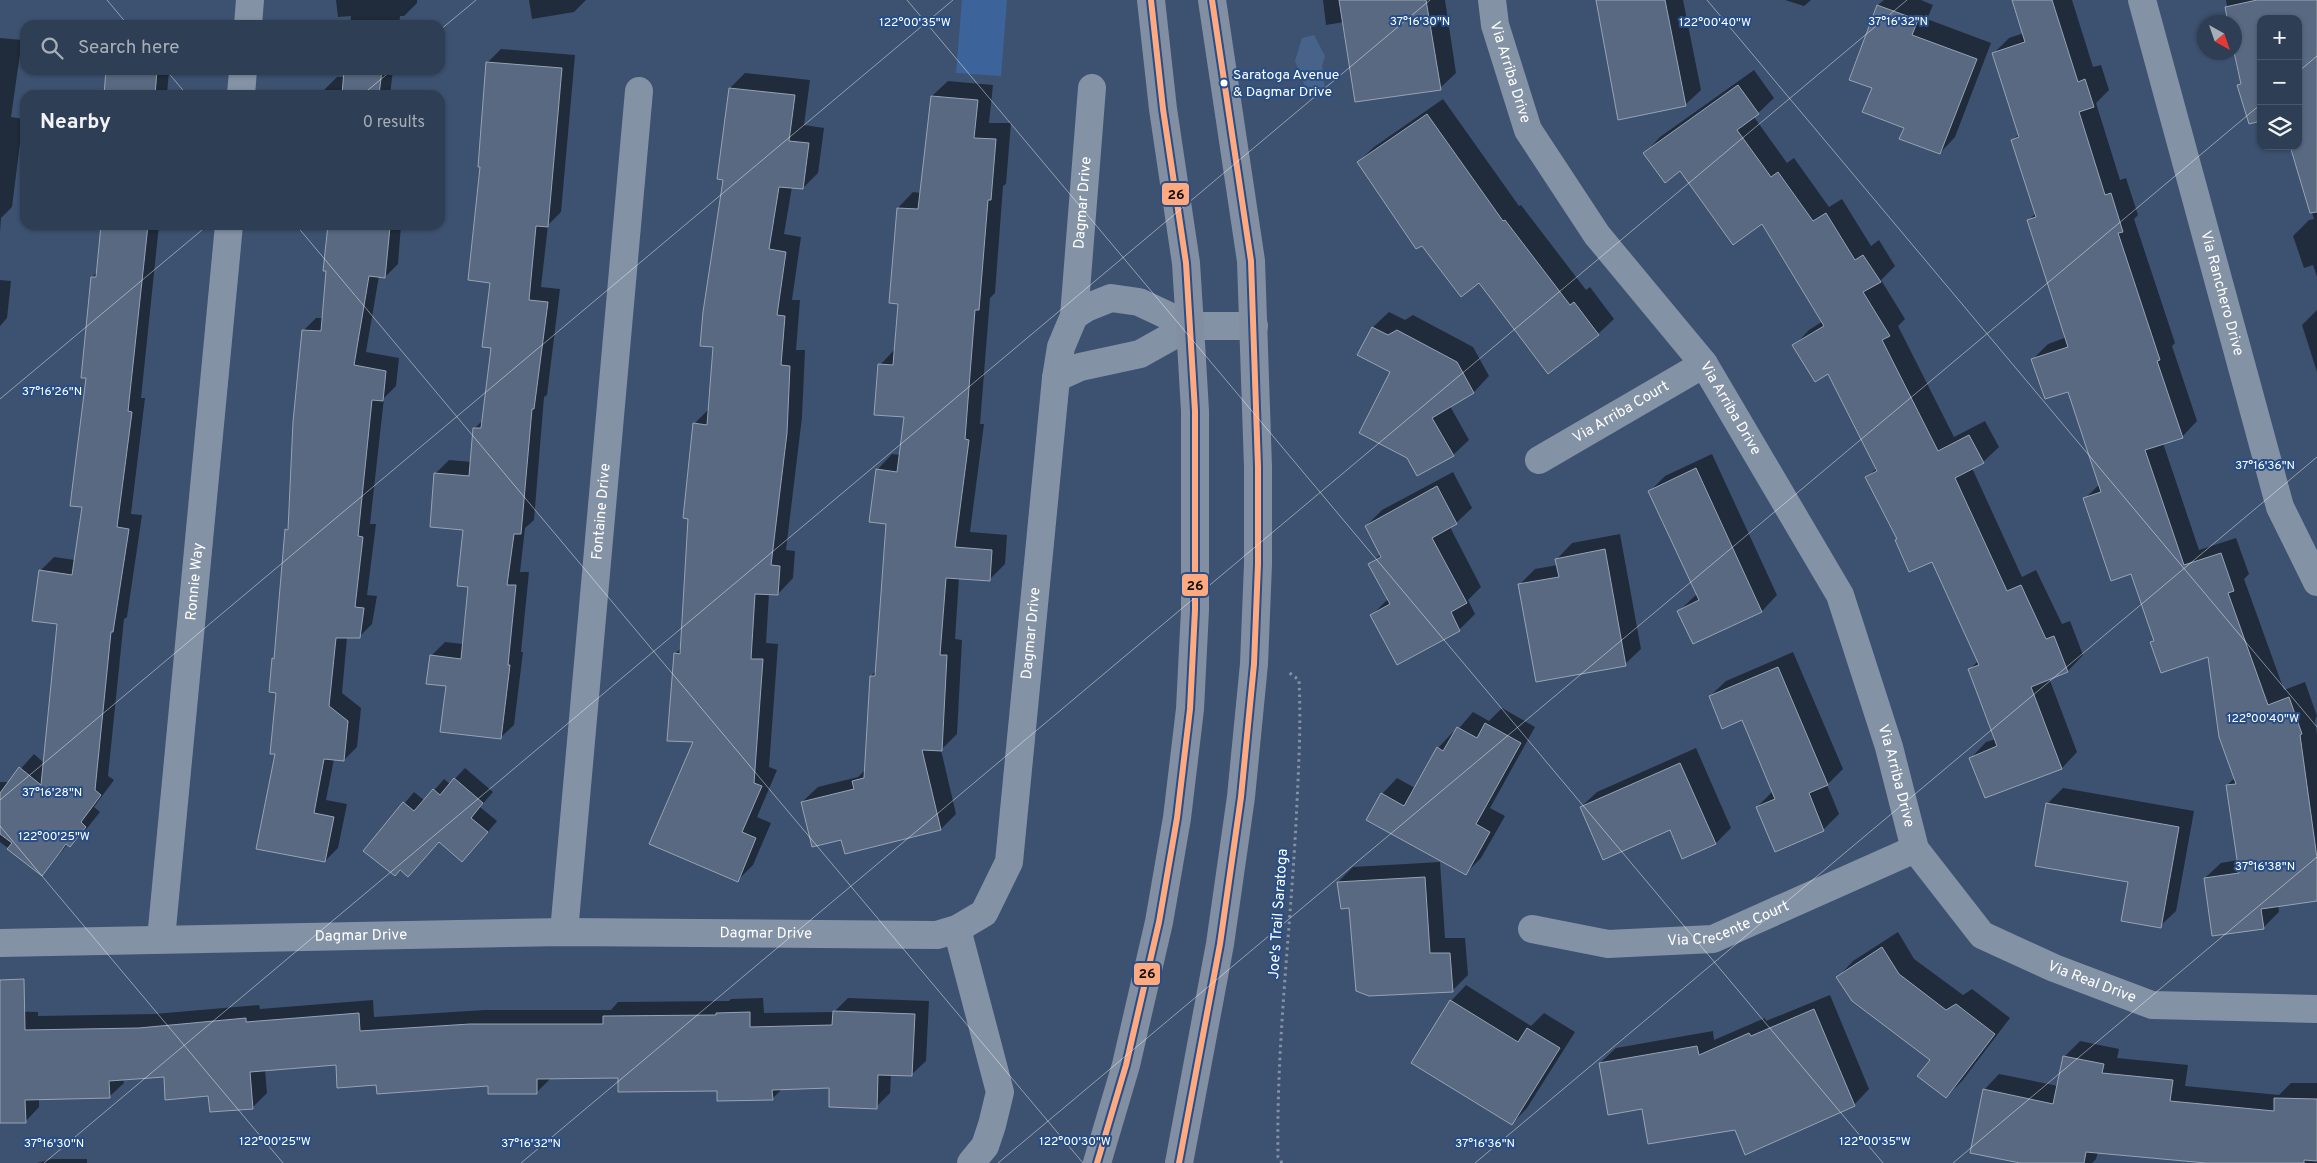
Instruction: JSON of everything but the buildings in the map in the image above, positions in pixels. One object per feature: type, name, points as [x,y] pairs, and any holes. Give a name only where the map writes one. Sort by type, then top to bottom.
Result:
[{"type":"main road","points":[[1097,1163],[1126,1065],[1158,922],[1177,818],[1190,709],[1195,581],[1195,411],[1186,264],[1163,109],[1152,0]]},
{"type":"main road","points":[[1179,1163],[1220,944],[1241,797],[1254,664],[1258,554],[1251,261],[1212,0]]},
{"type":"street","points":[[248,20],[250,0]]},
{"type":"street","name":"Via Arriba Drive","points":[[1492,0],[1495,25],[1528,130],[1597,235],[1704,364],[1840,595],[1889,747],[1914,849]]},
{"type":"street","name":"Via Ranchero Drive","points":[[2142,0],[2280,507],[2317,582]]},
{"type":"street","points":[[241,90],[243,75]]},
{"type":"street","name":"Dagmar Drive","points":[[0,943],[564,932],[937,935],[957,929],[984,913],[1009,862],[1056,378],[1061,348],[1074,316],[1092,88]]},
{"type":"street","name":"Fontaine Drive","points":[[564,932],[639,91]]},
{"type":"street","name":"Ronnie Way","points":[[161,940],[229,230]]},
{"type":"street","points":[[1074,316],[1086,308],[1111,298],[1138,302],[1190,326],[1254,326]]},
{"type":"street","points":[[1056,378],[1080,367],[1140,354],[1190,326]]},
{"type":"street","name":"Via Arriba Court","points":[[1539,460],[1704,364]]},
{"type":"street","name":"Via Crecente Court","points":[[1532,929],[1608,944],[1713,939],[1914,849]]},
{"type":"street","name":"Via Real Drive","points":[[1914,849],[1982,935],[2054,968],[2152,1005],[2317,1009]]},
{"type":"street","points":[[957,929],[1000,1092],[985,1146],[971,1163]]},
{"type":"path","name":"Joe's Trail Saratoga","points":[[1282,1163],[1278,1157],[1277,1096],[1294,863],[1301,712],[1299,680],[1287,671]]},
{"type":"shaded area","points":[[962,0],[1007,0],[1001,76],[956,73]]},
{"type":"shaded area","points":[[1314,35],[1325,56],[1322,66],[1325,90],[1308,94],[1295,61],[1302,38]]},
{"type":"transit line","name":"26","points":[[1097,1163],[1126,1065],[1159,922],[1177,818],[1190,709],[1195,610],[1195,411],[1186,263],[1163,109],[1151,0]]},
{"type":"transit line","name":"26","points":[[1179,1163],[1220,944],[1241,797],[1254,664],[1258,564],[1258,467],[1251,261],[1212,0]]},
{"type":"place","name":"Saratoga Avenue & Dagmar Drive","points":[[1224,83]]}]
